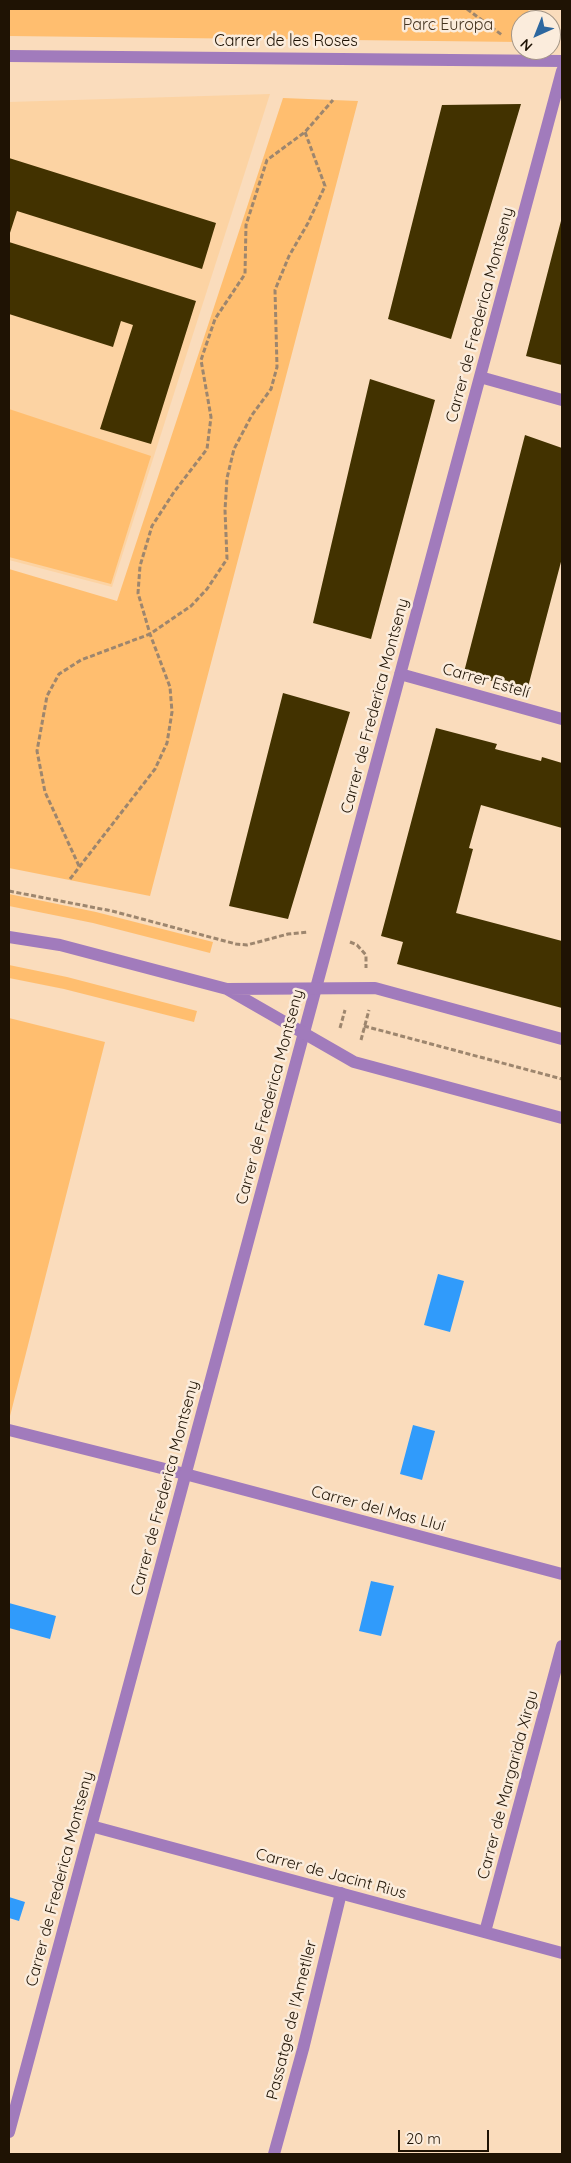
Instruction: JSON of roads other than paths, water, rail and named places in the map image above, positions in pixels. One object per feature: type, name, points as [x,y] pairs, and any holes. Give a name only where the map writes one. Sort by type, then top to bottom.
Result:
[{"type":"street","name":"Carrer de les Roses","points":[[9,56],[562,61]]},
{"type":"street","name":"Carrer de Frederica Montseny","points":[[9,2132],[562,71]]},
{"type":"street","points":[[480,377],[562,400]]},
{"type":"street","name":"Carrer Estelí","points":[[400,674],[562,719]]},
{"type":"street","points":[[9,937],[60,945],[227,989],[354,1062],[562,1118]]},
{"type":"street","points":[[227,989],[375,988],[562,1039]]},
{"type":"street","name":"Carrer del Mas Lluí","points":[[9,1430],[185,1474],[562,1574]]},
{"type":"street","name":"Carrer de Margarida Xirgu","points":[[485,1932],[562,1646]]},
{"type":"street","name":"Carrer de Jacint Rius","points":[[91,1826],[562,1953]]},
{"type":"street","name":"Passatge de l'Ametller","points":[[274,2154],[303,2049],[341,1894]]},
{"type":"water","points":[[438,1274],[464,1281],[450,1332],[424,1325]]},
{"type":"water","points":[[413,1425],[435,1431],[422,1480],[400,1474]]},
{"type":"water","points":[[371,1581],[394,1586],[381,1636],[359,1631]]},
{"type":"water","points":[[9,1603],[56,1616],[50,1639],[9,1628]]},
{"type":"water","points":[[9,1897],[25,1902],[19,1921],[9,1918]]},
{"type":"park label","name":"Parc Europa","points":[[448,25]]}]
